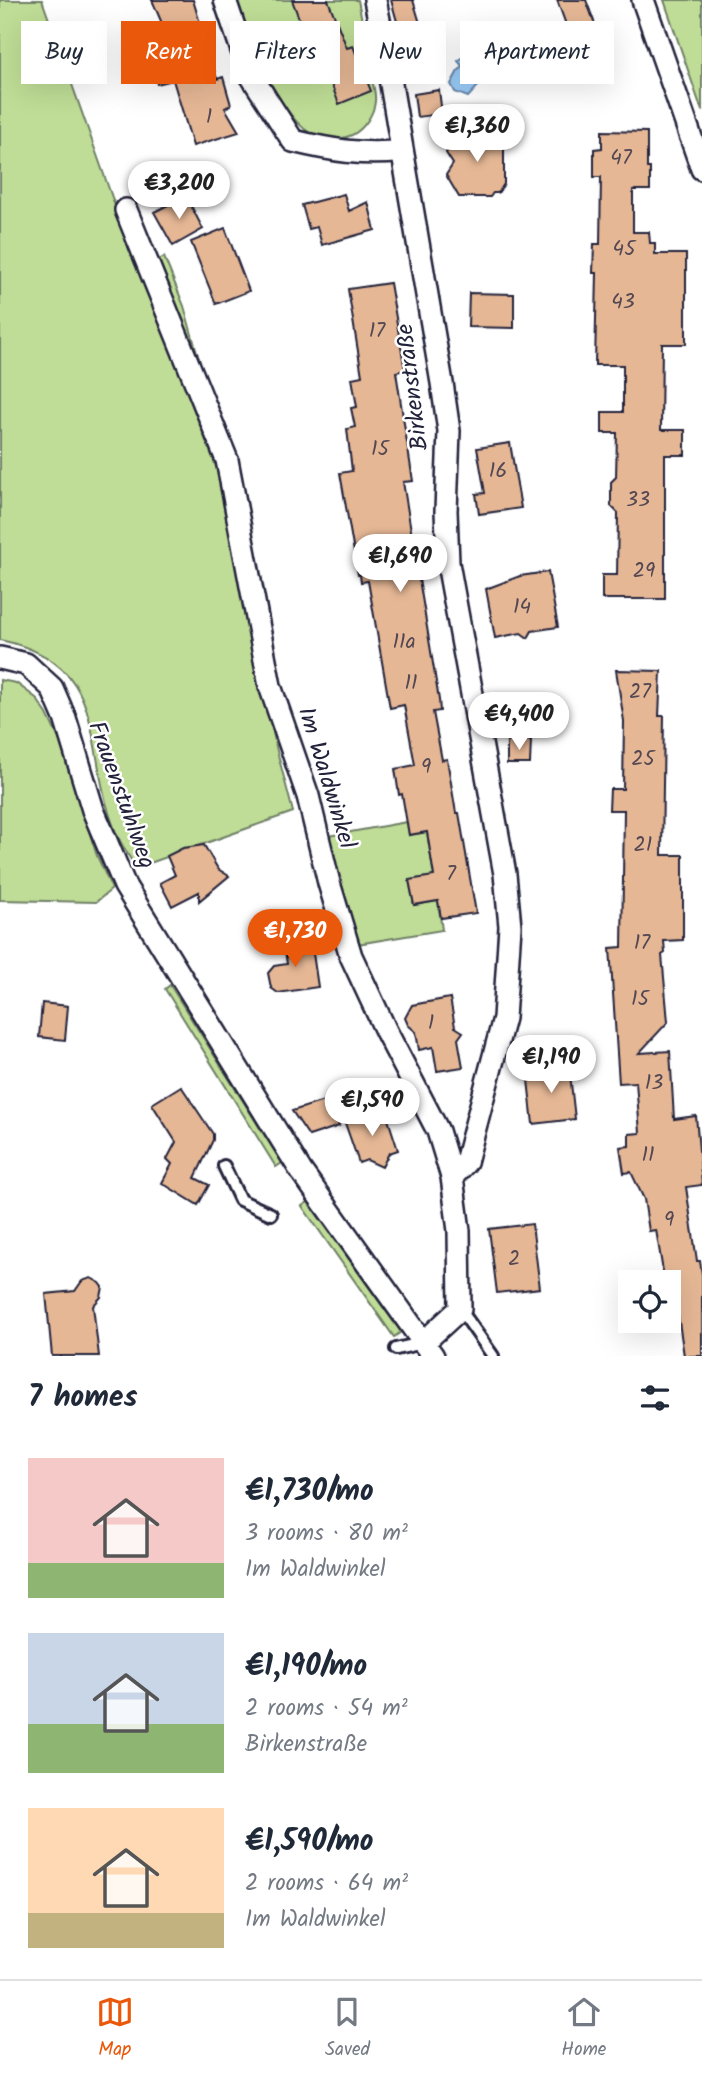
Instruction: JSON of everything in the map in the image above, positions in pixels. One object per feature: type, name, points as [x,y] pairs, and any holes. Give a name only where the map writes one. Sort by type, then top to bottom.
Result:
[{"type":"street","points":[[225,0],[250,74],[293,141],[336,152],[377,154],[402,151]]},
{"type":"street","name":"Birkenstraße","points":[[375,0],[449,431],[446,511],[448,563],[505,874],[510,926],[504,1018],[466,1162],[452,1177]]},
{"type":"street","points":[[643,0],[702,169]]},
{"type":"street","name":"Im Waldwinkel","points":[[127,209],[227,460],[270,686],[308,796],[329,883],[351,956],[438,1132],[452,1177],[459,1231],[460,1309]]},
{"type":"street","name":"Frauenstuhlweg","points":[[0,658],[26,664],[52,688],[65,718],[93,810],[125,886],[301,1171],[428,1350]]},
{"type":"street","points":[[428,1350],[460,1309]]},
{"type":"lane","points":[[224,1166],[240,1200],[271,1214]]},
{"type":"lane","points":[[460,1309],[494,1356]]},
{"type":"lane","points":[[396,1349],[428,1350]]},
{"type":"green space","points":[[0,0],[42,0],[49,21],[21,21],[21,84],[72,84],[119,217],[217,469],[277,751],[293,812],[136,868],[115,830],[105,799],[88,713],[77,689],[61,668],[36,651],[0,640]]},
{"type":"green space","points":[[237,0],[358,0],[362,21],[354,21],[354,84],[373,84],[375,98],[370,116],[361,129],[348,137],[338,139],[316,136],[303,128],[290,114],[271,84],[340,84],[340,21],[244,21]]},
{"type":"green space","points":[[664,0],[702,0],[702,111]]},
{"type":"green space","points":[[164,257],[184,306],[215,417],[156,262]]},
{"type":"green space","points":[[0,680],[16,683],[36,698],[59,739],[97,856],[112,889],[96,902],[0,900]]},
{"type":"green space","points":[[407,822],[409,835],[427,832],[434,876],[409,880],[414,905],[438,901],[442,930],[357,944],[328,836]]},
{"type":"green space","points":[[170,985],[282,1163],[276,1167],[165,989]]},
{"type":"green space","points":[[308,1202],[401,1332],[394,1337],[302,1206]]},
{"type":"water","points":[[460,69],[460,84],[480,84],[468,97],[455,92],[451,84]]},
{"type":"building","points":[[152,0],[193,0],[199,21],[161,21]]},
{"type":"building","points":[[292,0],[328,0],[336,21],[300,21]]},
{"type":"building","points":[[391,0],[413,0],[419,21],[397,21]]},
{"type":"building","points":[[557,0],[586,0],[594,21],[565,21]]},
{"type":"building","points":[[340,30],[347,48],[353,46],[354,48],[354,84],[368,84],[371,91],[339,104],[331,84],[340,84]]},
{"type":"building","points":[[216,76],[217,79],[223,77],[231,105],[225,108],[239,132],[193,146],[174,84],[216,84]]},
{"type":"building","points":[[439,90],[442,114],[417,117],[414,94]]},
{"type":"building","points":[[459,131],[491,131],[493,136],[499,136],[504,145],[504,184],[498,193],[493,193],[490,197],[459,197],[446,175],[453,164],[446,153]]},
{"type":"building","points":[[602,131],[647,132],[650,190],[633,190],[633,232],[649,232],[650,243],[655,243],[655,254],[686,254],[686,344],[662,344],[661,430],[685,430],[685,455],[665,455],[665,599],[602,599],[602,575],[617,575],[618,513],[611,506],[611,482],[616,477],[617,433],[602,433],[602,412],[623,412],[623,365],[595,365],[597,273],[593,273],[594,244],[600,244],[601,177],[594,177],[594,149],[602,148]]},
{"type":"building","points":[[344,194],[349,211],[368,202],[375,230],[322,245],[317,227],[309,229],[302,205]]},
{"type":"building","points":[[186,196],[203,229],[173,246],[154,212]]},
{"type":"building","points":[[225,228],[249,291],[216,304],[191,242]]},
{"type":"building","points":[[390,283],[405,370],[396,372],[413,481],[403,482],[439,700],[440,711],[433,712],[442,760],[447,759],[456,813],[459,813],[476,913],[441,918],[438,901],[414,905],[409,880],[434,876],[427,832],[409,835],[402,794],[399,795],[395,769],[415,765],[404,705],[390,708],[368,581],[361,582],[358,575],[340,473],[352,471],[347,429],[355,427],[351,408],[357,407],[352,378],[362,376],[348,289]]},
{"type":"building","points":[[469,293],[514,294],[514,328],[468,327]]},
{"type":"building","points":[[510,443],[521,508],[479,514],[476,494],[485,493],[477,448]]},
{"type":"building","points":[[548,572],[558,627],[532,631],[528,638],[521,633],[495,638],[486,589],[520,576]]},
{"type":"building","points":[[616,670],[661,671],[659,716],[664,716],[662,855],[683,855],[683,940],[664,941],[665,953],[662,955],[668,1022],[639,1053],[670,1051],[674,1119],[696,1116],[702,1185],[686,1187],[697,1261],[700,1261],[702,1274],[702,1356],[684,1356],[681,1333],[681,1270],[663,1270],[656,1230],[649,1231],[644,1199],[631,1172],[624,1173],[620,1147],[629,1146],[629,1134],[640,1133],[636,1082],[619,1083],[610,948],[622,947],[624,810],[609,810],[610,789],[623,789],[624,721]]},
{"type":"building","points":[[507,739],[531,740],[530,764],[507,764]]},
{"type":"building","points":[[204,845],[218,869],[229,876],[199,901],[199,892],[172,906],[160,883],[175,875],[167,856],[183,848]]},
{"type":"building","points":[[311,940],[318,987],[278,993],[271,988],[268,973],[274,966],[287,964],[284,944]]},
{"type":"building","points":[[450,998],[455,1027],[463,1032],[458,1039],[463,1067],[437,1071],[433,1047],[419,1050],[416,1032],[405,1018],[412,1005]]},
{"type":"building","points":[[42,1003],[68,1006],[65,1040],[39,1037]]},
{"type":"building","points":[[569,1065],[575,1119],[533,1124],[527,1071]]},
{"type":"building","points":[[181,1086],[213,1134],[213,1140],[195,1178],[209,1185],[198,1205],[162,1183],[172,1164],[167,1159],[176,1142],[152,1104]]},
{"type":"building","points":[[330,1099],[339,1126],[309,1136],[292,1111]]},
{"type":"building","points":[[385,1110],[398,1150],[389,1153],[382,1167],[367,1160],[359,1163],[345,1123]]},
{"type":"building","points":[[532,1224],[540,1288],[497,1293],[489,1229]]},
{"type":"building","points":[[91,1278],[103,1287],[101,1297],[93,1306],[99,1356],[52,1356],[46,1294],[75,1291],[82,1281]]}]
